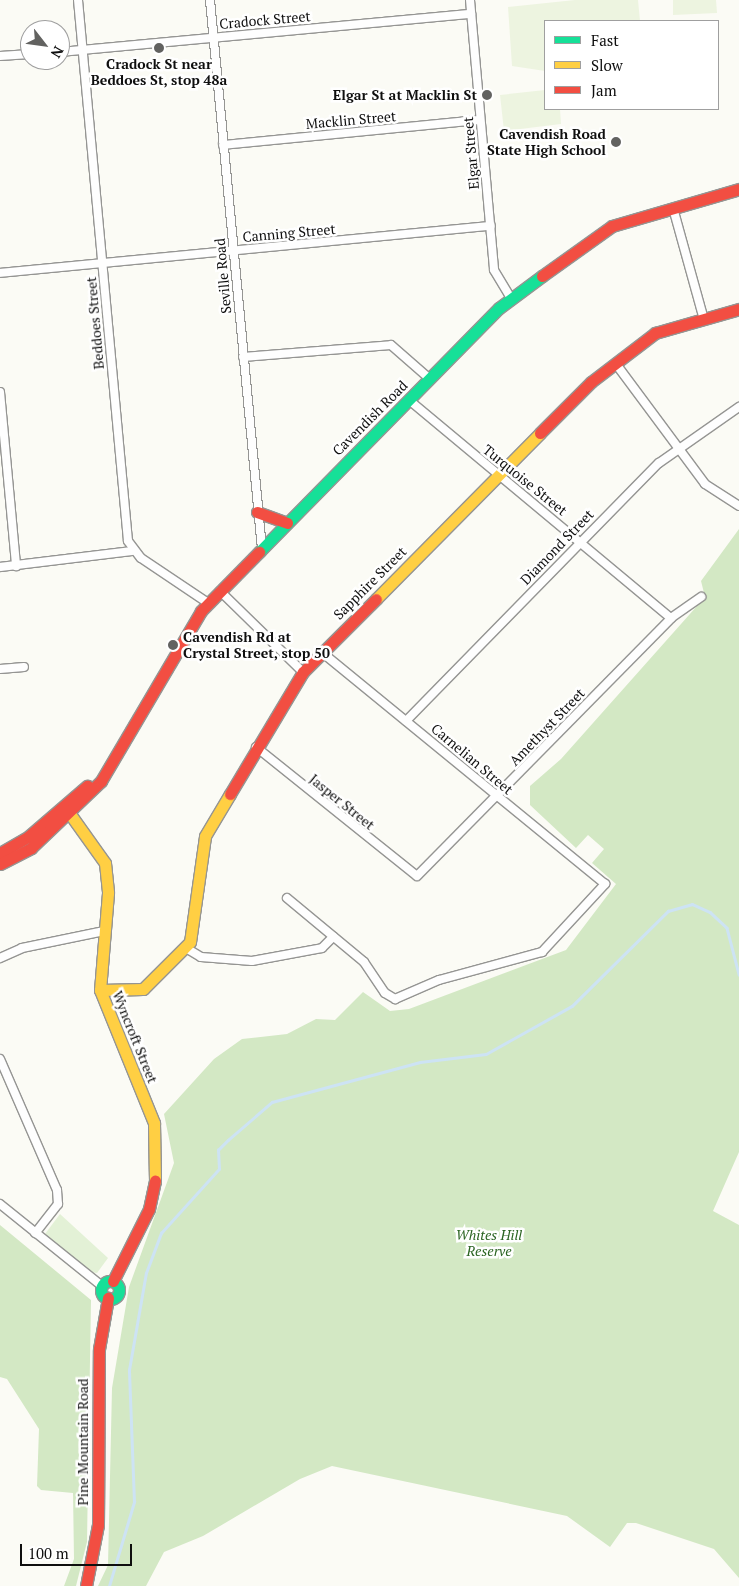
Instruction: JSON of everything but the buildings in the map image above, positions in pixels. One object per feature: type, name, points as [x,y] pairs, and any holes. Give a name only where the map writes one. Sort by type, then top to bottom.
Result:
[{"type":"street","name":"Beddoes Street","points":[[78,0],[102,263],[132,550]]},
{"type":"street","name":"Seville Road","points":[[210,0],[262,550]]},
{"type":"street","name":"Elgar Street","points":[[470,0],[495,274],[511,298]]},
{"type":"street","name":"Cradock Street","points":[[70,51],[471,14]]},
{"type":"street","points":[[0,56],[20,55]]},
{"type":"street","name":"Macklin Street","points":[[223,145],[480,120]]},
{"type":"street","name":"Cavendish Road","points":[[0,864],[31,848],[106,770],[208,603],[511,298],[607,229],[739,189]]},
{"type":"street","points":[[673,208],[704,320],[739,309]]},
{"type":"street","name":"Canning Street","points":[[0,273],[491,226]]},
{"type":"street","name":"Sapphire Street","points":[[100,990],[144,989],[186,948],[194,930],[205,836],[302,672],[591,382],[656,333],[704,320]]},
{"type":"street","points":[[243,358],[391,346],[430,379]]},
{"type":"street","points":[[616,364],[705,484],[739,506]]},
{"type":"street","points":[[0,392],[16,566]]},
{"type":"street","name":"Turquoise Street","points":[[409,400],[671,618]]},
{"type":"street","name":"Diamond Street","points":[[406,721],[660,463],[739,407]]},
{"type":"street","points":[[257,512],[288,524]]},
{"type":"street","points":[[0,567],[132,550],[208,603]]},
{"type":"street","points":[[220,591],[302,672]]},
{"type":"street","name":"Amethyst Street","points":[[413,876],[497,796],[671,618],[701,597]]},
{"type":"street","name":"Carnelian Street","points":[[323,652],[605,884],[542,952],[439,980],[395,999],[385,993],[364,962],[332,937]]},
{"type":"street","points":[[0,669],[24,667]]},
{"type":"street","name":"Jasper Street","points":[[256,747],[413,876]]},
{"type":"street","name":"Cavendish Road","points":[[0,853],[68,811]]},
{"type":"street","name":"Wyncroft Street","points":[[68,811],[106,863],[108,884],[100,990],[154,1123],[157,1155],[150,1209],[113,1281],[119,1292],[108,1298]]},
{"type":"street","points":[[186,948],[201,957],[252,960],[322,948],[332,937],[287,898]]},
{"type":"street","points":[[0,958],[22,948],[104,931]]},
{"type":"street","points":[[0,1059],[57,1190],[58,1204],[35,1234]]},
{"type":"street","points":[[0,1204],[102,1286],[108,1298]]},
{"type":"street","points":[[102,1286],[113,1281]]},
{"type":"street","name":"Pine Mountain Road","points":[[86,1586],[98,1526],[100,1349],[108,1298]]},
{"type":"green space","points":[[575,0],[638,0],[640,20],[544,20],[544,71],[512,66],[508,7]]},
{"type":"green space","points":[[673,0],[716,0],[717,13],[673,15]]},
{"type":"green space","points":[[544,90],[544,110],[560,110],[561,124],[504,131],[500,95]]},
{"type":"green space","name":"Whites Hill Reserve","points":[[739,529],[739,1152],[713,1211],[739,1225],[739,1578],[714,1549],[636,1523],[627,1523],[610,1547],[567,1516],[332,1466],[300,1479],[203,1536],[164,1552],[146,1586],[98,1586],[108,1565],[112,1388],[129,1287],[174,1163],[164,1114],[214,1059],[242,1039],[287,1034],[316,1019],[335,1020],[363,992],[390,1011],[409,1009],[566,950],[616,884],[592,863],[604,849],[588,835],[576,848],[530,805],[530,786],[561,759],[705,597],[701,581]]},
{"type":"green space","points":[[60,1214],[108,1258],[97,1273],[90,1272],[45,1234]]},
{"type":"green space","points":[[0,1225],[91,1300],[87,1542],[76,1586],[64,1586],[74,1559],[73,1493],[41,1490],[37,1486],[39,1429],[7,1379],[0,1377]]},
{"type":"waterway","points":[[109,1586],[134,1502],[129,1370],[146,1273],[161,1233],[219,1169],[218,1150],[228,1140],[272,1102],[420,1062],[486,1054],[572,1006],[668,911],[692,904],[710,912],[727,928],[739,974]]},
{"type":"traffic: fast","points":[[259,552],[499,308],[542,276]]},
{"type":"traffic: fast","points":[[110,1281],[116,1284],[119,1290],[116,1296],[110,1299],[104,1296],[101,1290],[104,1284],[110,1281]]},
{"type":"traffic: slow","points":[[376,599],[540,433]]},
{"type":"traffic: slow","points":[[100,990],[143,989],[190,942],[205,836],[230,794]]},
{"type":"traffic: slow","points":[[65,807],[105,863],[108,893],[100,990],[154,1123],[155,1181]]},
{"type":"traffic: jam","points":[[542,276],[612,226],[739,189]]},
{"type":"traffic: jam","points":[[540,433],[591,382],[655,333],[739,309]]},
{"type":"traffic: jam","points":[[257,512],[287,523]]},
{"type":"traffic: jam","points":[[0,864],[31,848],[101,781],[201,611],[259,552]]},
{"type":"traffic: jam","points":[[230,794],[303,672],[376,599]]},
{"type":"traffic: jam","points":[[0,853],[29,836],[87,786]]},
{"type":"traffic: jam","points":[[113,1281],[149,1209],[155,1181]]},
{"type":"traffic: jam","points":[[86,1586],[98,1525],[99,1349],[108,1298]]},
{"type":"place","name":"Cradock St near Beddoes St, stop 48a","points":[[159,48]]},
{"type":"place","name":"Elgar St at Macklin St","points":[[487,95]]},
{"type":"place","name":"Cavendish Road State High School","points":[[616,142]]},
{"type":"place","name":"Cavendish Rd at Crystal Street, stop 50","points":[[173,645]]}]
